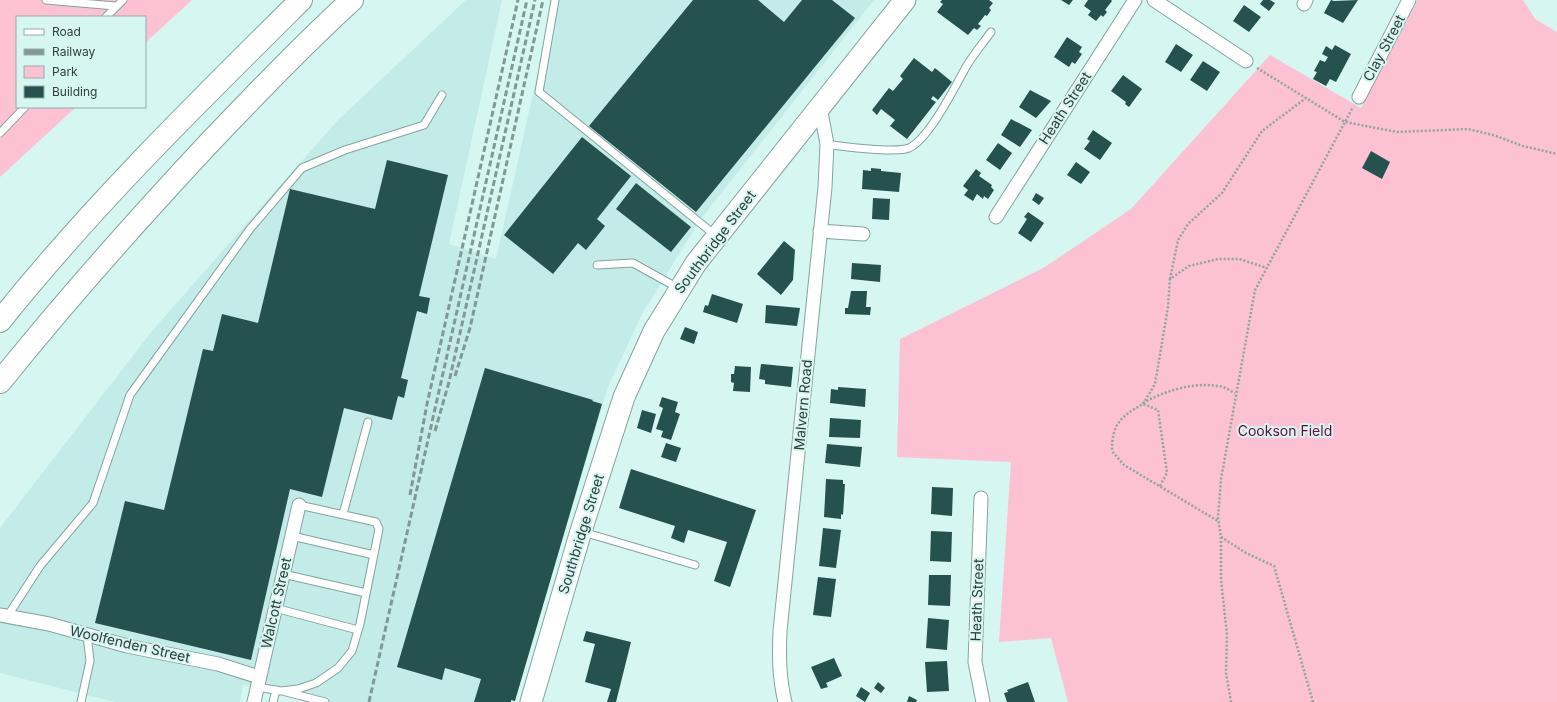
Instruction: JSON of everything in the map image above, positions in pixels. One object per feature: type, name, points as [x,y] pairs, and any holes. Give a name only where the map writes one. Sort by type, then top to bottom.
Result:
[{"type":"highway","points":[[0,321],[33,280],[125,178],[301,0]]},
{"type":"highway","points":[[0,382],[102,260],[172,183],[262,87],[352,0]]},
{"type":"highway","points":[[0,302],[27,268],[125,178]]},
{"type":"main road","name":"Southbridge Street","points":[[531,702],[581,531],[632,375],[654,331],[696,263],[905,0]]},
{"type":"street","name":"Heath Street","points":[[996,216],[1135,0]]},
{"type":"street","points":[[1154,0],[1246,61]]},
{"type":"street","name":"Clay Street","points":[[1359,97],[1409,0]]},
{"type":"street","name":"Malvern Road","points":[[785,702],[779,666],[780,631],[820,231],[827,144],[820,107]]},
{"type":"street","points":[[820,231],[863,234]]},
{"type":"street","name":"Heath Street","points":[[981,498],[975,662],[983,702]]},
{"type":"street","name":"Walcott Street","points":[[254,702],[299,505]]},
{"type":"street","name":"Woolfenden Street","points":[[4,616],[49,624],[127,646],[218,664],[258,682]]},
{"type":"lane","points":[[46,0],[115,6]]},
{"type":"lane","points":[[107,16],[115,6],[123,0]]},
{"type":"lane","points":[[555,0],[539,92],[717,237]]},
{"type":"lane","points":[[827,144],[854,148],[907,149],[919,142],[956,89],[967,66],[991,32]]},
{"type":"lane","points":[[4,616],[40,566],[93,503],[130,395],[250,229],[302,168],[345,150],[424,125],[442,95]]},
{"type":"lane","points":[[0,133],[24,108]]},
{"type":"lane","points":[[597,265],[633,263],[680,289]]},
{"type":"lane","points":[[342,514],[368,422]]},
{"type":"lane","points":[[278,691],[298,689],[316,683],[338,668],[352,651],[366,593],[379,525],[376,522],[299,505]]},
{"type":"lane","points":[[581,531],[695,565]]},
{"type":"lane","points":[[292,536],[374,555]]},
{"type":"lane","points":[[283,574],[366,593]]},
{"type":"lane","points":[[275,608],[358,630]]},
{"type":"lane","points":[[81,702],[90,662],[87,635]]},
{"type":"lane","points":[[258,682],[278,691],[325,702]]},
{"type":"lane","points":[[273,702],[278,691]]},
{"type":"path","points":[[1246,61],[1345,122],[1397,132],[1468,129],[1494,135],[1523,146],[1557,154]]},
{"type":"path","points":[[1231,702],[1226,673],[1227,635],[1221,580],[1221,536],[1219,522],[1221,479],[1235,393],[1255,290],[1359,97]]},
{"type":"path","points":[[1142,404],[1155,384],[1168,307],[1170,279],[1178,240],[1188,224],[1222,193],[1262,130],[1306,98]]},
{"type":"path","points":[[1170,279],[1189,266],[1218,259],[1239,259],[1267,268]]},
{"type":"path","points":[[1219,522],[1124,465],[1112,451],[1112,434],[1126,414],[1160,394],[1196,384],[1220,386],[1235,393]]},
{"type":"path","points":[[1142,404],[1158,410],[1167,473],[1160,486]]},
{"type":"path","points":[[1221,536],[1246,553],[1274,566],[1314,702]]},
{"type":"shaded area","points":[[466,0],[502,0],[449,244],[496,259],[554,0],[874,0],[700,220],[642,314],[608,387],[514,702],[318,702],[243,685],[240,702],[115,702],[0,673],[0,528],[152,331],[337,121]]},
{"type":"green space","points":[[0,0],[192,0],[146,42],[146,16],[16,16],[16,108],[75,108],[0,177]]},
{"type":"green space","name":"Cookson Field","points":[[1418,0],[1523,0],[1535,19],[1557,32],[1557,702],[1068,702],[1051,638],[999,642],[1011,462],[897,457],[900,339],[1045,267],[1131,209],[1270,55],[1361,108]]},
{"type":"building","points":[[693,0],[758,0],[784,22],[802,0],[832,0],[855,18],[696,212],[589,126]]},
{"type":"building","points":[[942,0],[989,0],[993,3],[989,8],[991,10],[987,16],[985,15],[978,24],[981,26],[977,30],[974,28],[968,35],[937,12],[943,4],[940,2]]},
{"type":"building","points":[[1061,0],[1073,0],[1069,5]]},
{"type":"building","points":[[1088,0],[1112,1],[1105,10],[1107,12],[1103,17],[1101,15],[1096,21],[1088,15],[1091,11],[1084,6]]},
{"type":"building","points":[[1263,0],[1270,0],[1275,3],[1269,11],[1260,4]]},
{"type":"building","points":[[1331,0],[1358,0],[1343,23],[1324,13]]},
{"type":"building","points":[[1244,5],[1261,17],[1249,32],[1233,21]]},
{"type":"building","points":[[1067,37],[1082,47],[1079,52],[1082,54],[1075,64],[1072,62],[1069,67],[1054,57]]},
{"type":"building","points":[[1176,44],[1193,55],[1181,72],[1165,62]]},
{"type":"building","points":[[1335,45],[1351,54],[1336,82],[1330,79],[1326,86],[1313,79],[1317,72],[1314,71],[1320,60],[1325,62],[1328,57],[1322,54],[1326,46],[1332,50]]},
{"type":"building","points":[[914,58],[932,72],[935,68],[952,82],[938,100],[933,96],[931,99],[936,102],[907,139],[890,126],[895,120],[881,109],[877,115],[872,110],[889,88],[893,91],[903,79],[900,76]]},
{"type":"building","points":[[1203,61],[1220,72],[1207,91],[1190,80]]},
{"type":"building","points":[[1123,75],[1142,89],[1129,107],[1125,104],[1126,102],[1111,91]]},
{"type":"building","points":[[1030,90],[1051,101],[1036,118],[1019,107]]},
{"type":"building","points":[[1011,119],[1032,130],[1020,147],[1001,135]]},
{"type":"building","points":[[1093,130],[1112,143],[1100,160],[1084,149],[1090,141],[1087,139]]},
{"type":"building","points":[[582,137],[631,176],[597,219],[605,226],[586,250],[578,243],[553,274],[504,235]]},
{"type":"building","points":[[998,143],[1012,153],[1000,170],[986,160]]},
{"type":"building","points":[[1371,151],[1390,162],[1382,179],[1362,168]]},
{"type":"building","points":[[387,160],[448,175],[419,296],[430,298],[427,314],[417,311],[401,378],[408,380],[404,398],[398,396],[392,420],[344,408],[322,497],[290,489],[251,660],[95,623],[125,501],[164,510],[203,349],[213,351],[222,314],[258,323],[290,189],[375,209]]},
{"type":"building","points":[[1076,162],[1090,172],[1081,184],[1067,175]]},
{"type":"building","points":[[871,168],[881,169],[881,171],[901,173],[899,192],[862,189],[863,170],[871,171]]},
{"type":"building","points":[[976,169],[981,173],[979,176],[992,185],[991,187],[994,190],[988,199],[984,196],[983,199],[977,194],[973,201],[964,195],[968,190],[963,186]]},
{"type":"building","points":[[636,183],[691,227],[671,252],[616,209]]},
{"type":"building","points":[[1036,193],[1044,198],[1039,205],[1032,200]]},
{"type":"building","points":[[873,198],[890,199],[889,220],[872,219]]},
{"type":"building","points":[[1028,212],[1044,223],[1031,242],[1018,233],[1027,219],[1024,217]]},
{"type":"building","points":[[784,241],[795,250],[793,280],[781,295],[757,274]]},
{"type":"building","points":[[852,263],[881,265],[880,282],[851,279]]},
{"type":"building","points":[[851,291],[867,291],[866,307],[871,307],[870,315],[845,314],[845,308],[848,308]]},
{"type":"building","points":[[712,294],[743,304],[737,323],[703,312],[705,305],[708,306]]},
{"type":"building","points":[[766,305],[800,308],[797,326],[765,323]]},
{"type":"building","points":[[685,327],[698,332],[694,344],[680,339]]},
{"type":"building","points":[[761,364],[793,367],[791,387],[765,384],[765,380],[759,379]]},
{"type":"building","points":[[735,366],[751,367],[750,392],[733,391],[734,383],[731,382],[731,374],[734,374]]},
{"type":"building","points":[[485,368],[602,404],[515,701],[511,700],[511,702],[474,702],[481,679],[445,668],[442,680],[397,667]]},
{"type":"building","points":[[838,387],[866,389],[865,407],[830,403],[831,389],[838,390]]},
{"type":"building","points":[[662,397],[678,402],[675,412],[680,414],[671,440],[661,437],[663,431],[656,429],[663,408],[659,406]]},
{"type":"building","points":[[642,410],[656,414],[651,433],[637,428]]},
{"type":"building","points":[[830,418],[861,420],[860,438],[829,437]]},
{"type":"building","points":[[666,443],[681,448],[676,462],[661,457]]},
{"type":"building","points":[[827,444],[862,447],[860,467],[825,463]]},
{"type":"building","points":[[631,469],[756,510],[730,587],[714,581],[727,542],[688,530],[684,543],[671,538],[675,526],[619,508]]},
{"type":"building","points":[[826,479],[843,480],[843,484],[845,484],[843,515],[841,514],[841,519],[824,517]]},
{"type":"building","points":[[932,487],[953,488],[952,516],[931,514]]},
{"type":"building","points":[[823,528],[841,530],[836,568],[819,566]]},
{"type":"building","points":[[931,531],[952,532],[951,562],[930,561]]},
{"type":"building","points":[[929,575],[951,575],[950,606],[928,605]]},
{"type":"building","points":[[818,577],[836,579],[831,617],[813,615]]},
{"type":"building","points":[[928,618],[949,620],[947,650],[926,648]]},
{"type":"building","points":[[586,631],[631,642],[616,702],[607,702],[611,689],[585,682],[595,644],[583,641]]},
{"type":"building","points":[[834,658],[842,676],[826,683],[828,687],[821,689],[811,667]]},
{"type":"building","points":[[947,661],[949,691],[927,692],[925,662]]},
{"type":"building","points":[[878,682],[885,688],[881,693],[874,688]]},
{"type":"building","points":[[1028,682],[1035,702],[1007,702],[1004,693],[1008,692],[1007,690]]},
{"type":"building","points":[[861,687],[870,693],[865,702],[856,696]]},
{"type":"building","points":[[909,696],[917,700],[916,702],[907,702]]},
{"type":"railway","points":[[410,495],[427,404],[518,0]]},
{"type":"railway","points":[[369,702],[527,0]]},
{"type":"railway","points":[[435,431],[449,382],[535,0]]},
{"type":"railway","points":[[455,376],[470,328],[543,0]]}]
